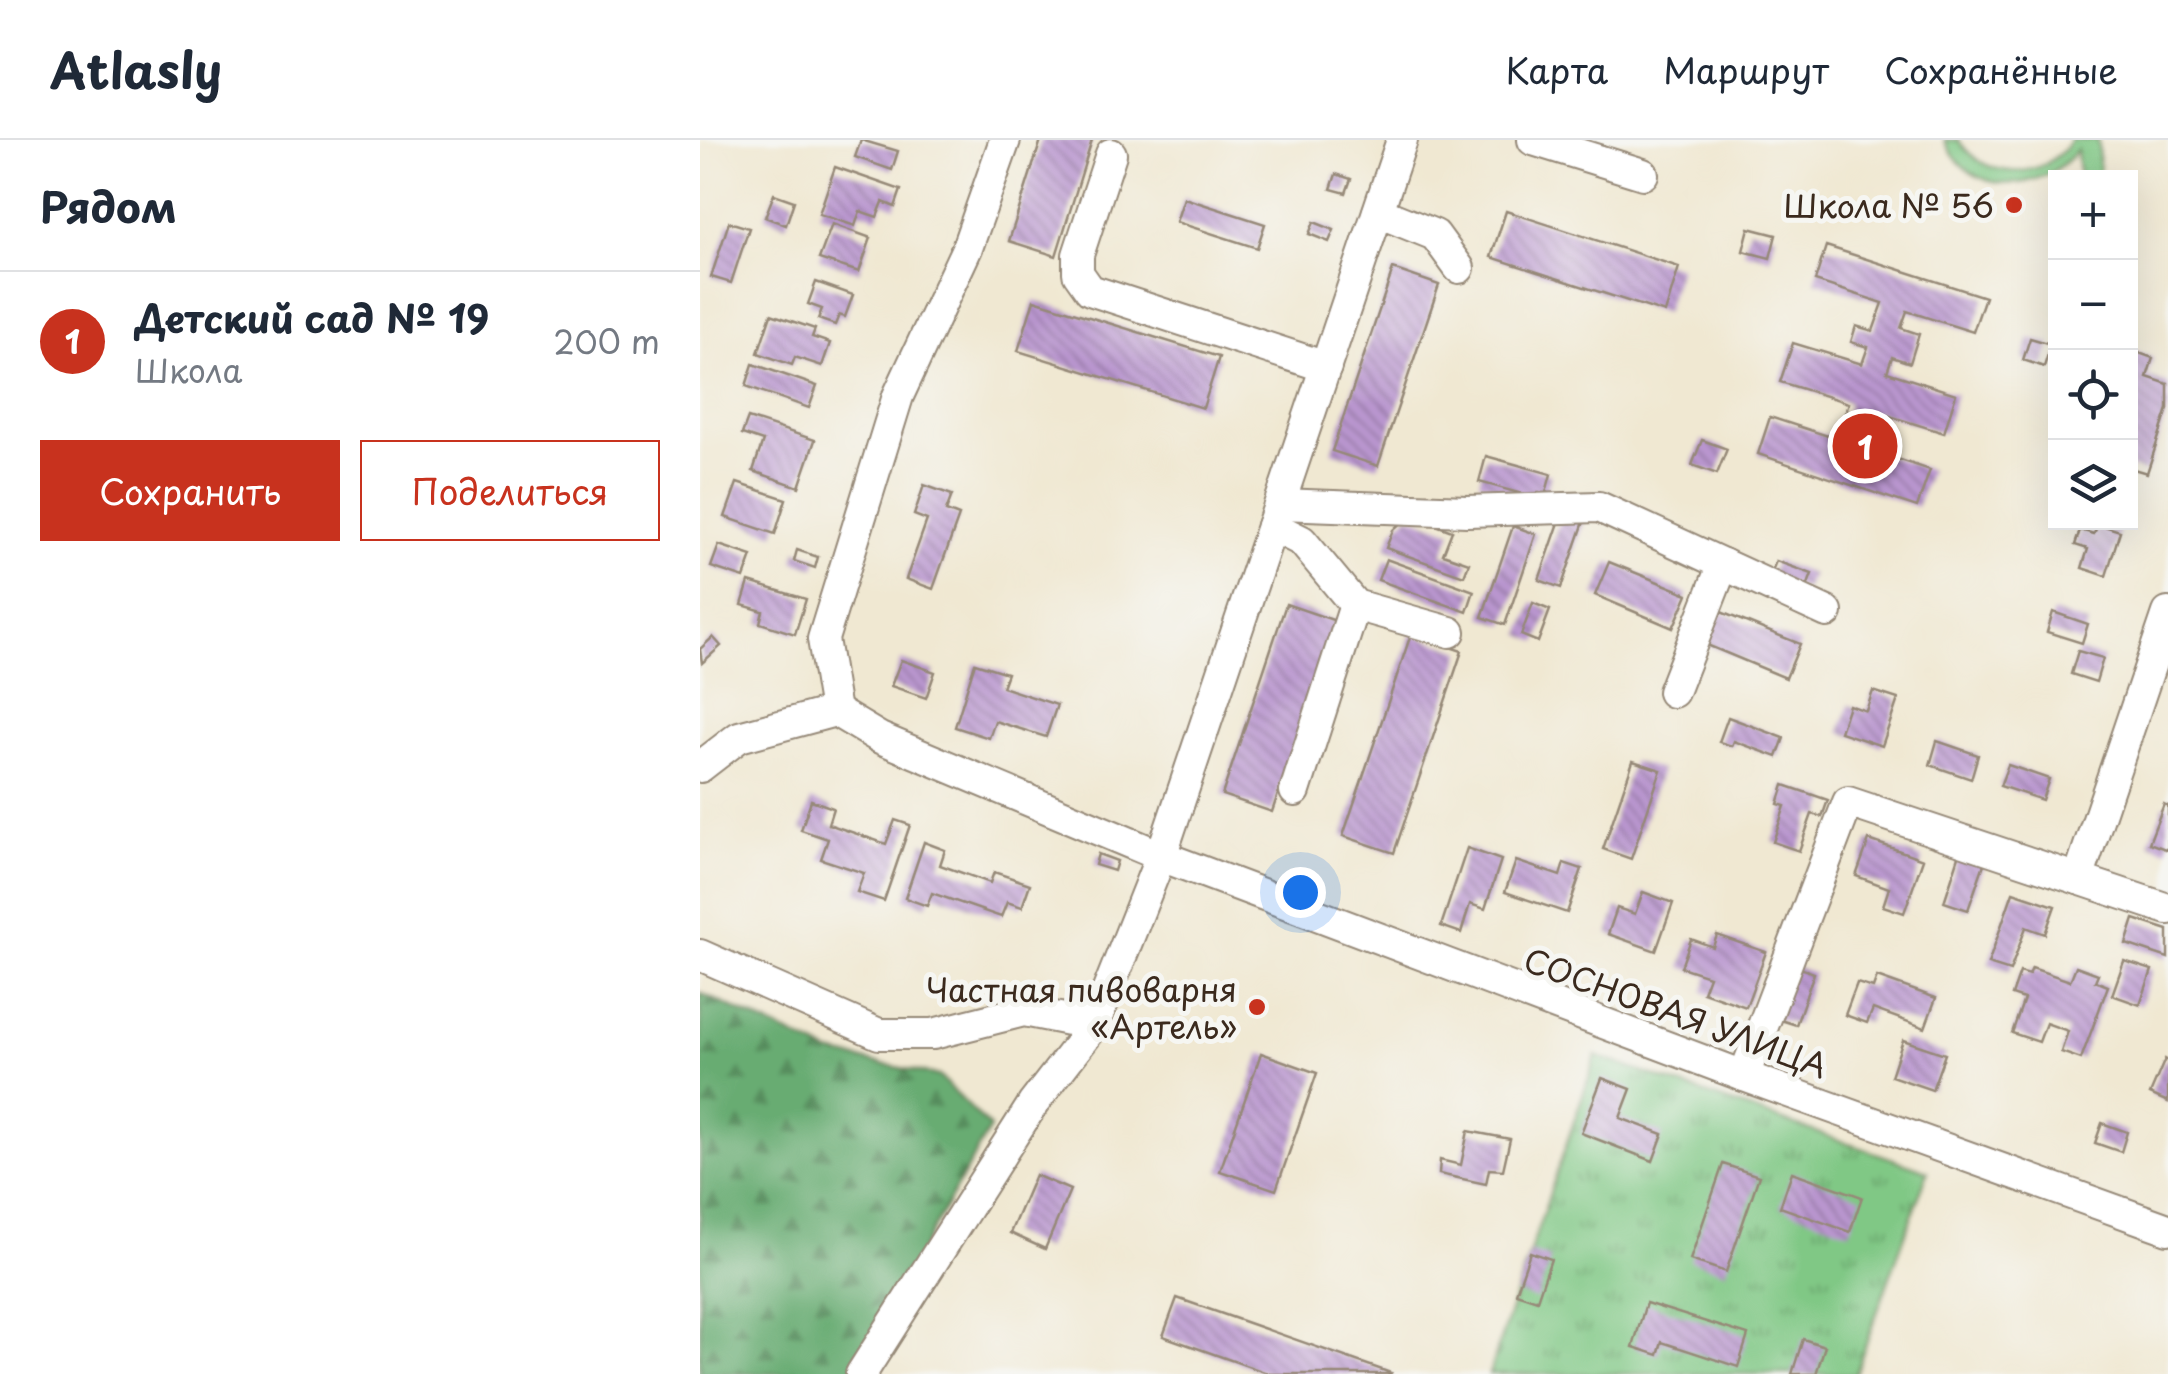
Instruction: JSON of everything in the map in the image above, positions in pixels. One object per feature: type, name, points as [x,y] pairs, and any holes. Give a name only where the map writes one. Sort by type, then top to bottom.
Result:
[{"type":"street","points":[[700,767],[739,737],[835,712],[823,639],[898,396],[966,248],[1005,140]]},
{"type":"street","points":[[861,1374],[1033,1104],[1094,1025],[1161,856],[1402,140]]},
{"type":"street","points":[[1533,140],[1643,174]]},
{"type":"street","points":[[1111,154],[1078,255],[1078,272],[1090,290],[1326,367]]},
{"type":"street","points":[[1378,212],[1435,234],[1459,268]]},
{"type":"street","points":[[1276,515],[1599,507],[1827,612]]},
{"type":"street","points":[[1276,515],[1356,605],[1450,632]]},
{"type":"street","points":[[1673,692],[1723,564]]},
{"type":"street","points":[[1294,791],[1356,605]]},
{"type":"street","points":[[2078,879],[2168,612]]},
{"type":"street","name":"СОСНОВАЯ УЛИЦА","points":[[835,712],[880,738],[1161,856],[1744,1076],[2168,1229]]},
{"type":"street","points":[[1744,1076],[1848,802],[2168,910]]},
{"type":"street","points":[[700,955],[880,1034],[933,1034],[1024,1011],[1094,1025]]},
{"type":"green space","points":[[1944,140],[1958,140],[1984,163],[2014,171],[2045,163],[2071,140],[2098,140],[2099,170],[2078,170],[2077,150],[2062,165],[2026,182],[1988,181],[1956,159]]},
{"type":"green space","points":[[700,993],[830,1053],[939,1076],[990,1128],[851,1374],[700,1374]]},
{"type":"green space","points":[[1596,1056],[1928,1171],[1855,1374],[1489,1374]]},
{"type":"building","points":[[861,140],[898,151],[892,170],[855,157]]},
{"type":"building","points":[[1041,140],[1092,140],[1056,256],[1009,241]]},
{"type":"building","points":[[835,167],[901,190],[895,207],[883,202],[877,217],[860,211],[855,226],[819,214]]},
{"type":"building","points":[[1336,174],[1351,179],[1346,193],[1331,189]]},
{"type":"building","points":[[774,194],[794,201],[786,225],[765,217]]},
{"type":"building","points":[[1184,198],[1265,224],[1257,248],[1176,222]]},
{"type":"building","points":[[1506,211],[1679,267],[1665,313],[1491,257]]},
{"type":"building","points":[[729,222],[749,228],[731,283],[711,277]]},
{"type":"building","points":[[1314,222],[1334,230],[1329,242],[1309,234]]},
{"type":"building","points":[[832,224],[871,238],[859,272],[819,259]]},
{"type":"building","points":[[1749,228],[1776,235],[1770,258],[1743,251]]},
{"type":"building","points":[[1826,246],[1985,297],[1973,332],[1907,311],[1901,328],[1919,334],[1910,363],[1892,357],[1887,372],[1956,394],[1944,433],[1874,411],[1862,447],[1930,470],[1917,507],[1758,454],[1770,417],[1837,439],[1849,403],[1780,382],[1793,343],[1862,364],[1868,347],[1851,342],[1856,326],[1873,331],[1883,303],[1815,281]]},
{"type":"building","points":[[1393,269],[1439,285],[1378,466],[1332,451]]},
{"type":"building","points":[[816,282],[853,295],[845,317],[839,315],[835,325],[818,319],[822,309],[808,304]]},
{"type":"building","points":[[1034,300],[1219,357],[1203,408],[1018,351]]},
{"type":"building","points":[[771,314],[815,329],[812,337],[830,343],[822,366],[795,357],[792,365],[758,353]]},
{"type":"building","points":[[2030,338],[2048,343],[2044,367],[2023,360]]},
{"type":"building","points":[[2138,353],[2153,358],[2147,377],[2168,384],[2168,409],[2147,473],[2138,470]]},
{"type":"building","points":[[753,364],[817,386],[809,408],[746,386]]},
{"type":"building","points":[[748,418],[815,440],[799,487],[753,471],[763,441],[742,434]]},
{"type":"building","points":[[1702,440],[1727,449],[1717,474],[1692,465]]},
{"type":"building","points":[[1486,456],[1551,474],[1544,500],[1479,482]]},
{"type":"building","points":[[737,483],[786,499],[775,534],[725,517]]},
{"type":"building","points":[[924,485],[952,495],[946,511],[959,516],[933,589],[906,579],[927,520],[914,515]]},
{"type":"building","points":[[1563,511],[1585,519],[1561,588],[1539,580]]},
{"type":"building","points":[[1409,515],[1452,531],[1443,554],[1469,563],[1464,576],[1386,548],[1393,530]]},
{"type":"building","points":[[1513,526],[1536,534],[1505,625],[1482,617]]},
{"type":"building","points":[[2080,530],[2094,534],[2096,530],[2120,531],[2106,576],[2082,568],[2088,549],[2075,545]]},
{"type":"building","points":[[719,545],[752,556],[744,578],[711,567]]},
{"type":"building","points":[[797,550],[818,557],[815,568],[794,561]]},
{"type":"building","points":[[1386,559],[1474,591],[1467,612],[1378,580]]},
{"type":"building","points":[[1776,561],[1812,574],[1806,590],[1770,576]]},
{"type":"building","points":[[1609,562],[1688,594],[1673,628],[1595,595]]},
{"type":"building","points":[[749,582],[806,599],[795,634],[760,623],[763,611],[742,605]]},
{"type":"building","points":[[1533,603],[1550,610],[1538,642],[1521,635]]},
{"type":"building","points":[[1286,604],[1336,621],[1272,812],[1222,795]]},
{"type":"building","points":[[1721,612],[1800,644],[1786,678],[1707,645]]},
{"type":"building","points":[[2053,612],[2088,624],[2082,643],[2047,632]]},
{"type":"building","points":[[1411,634],[1462,651],[1394,853],[1343,836]]},
{"type":"building","points":[[713,637],[721,646],[702,663],[700,649]]},
{"type":"building","points":[[2078,651],[2103,658],[2096,682],[2071,674]]},
{"type":"building","points":[[901,660],[935,672],[926,698],[891,686]]},
{"type":"building","points":[[975,663],[1007,673],[1002,687],[1057,705],[1046,737],[995,721],[989,738],[955,727]]},
{"type":"building","points":[[1873,691],[1898,699],[1882,746],[1840,732],[1849,705],[1866,711]]},
{"type":"building","points":[[1728,717],[1784,738],[1777,757],[1734,741],[1732,746],[1719,742]]},
{"type":"building","points":[[1937,741],[1978,755],[1971,779],[1930,765]]},
{"type":"building","points":[[1633,761],[1661,770],[1631,859],[1603,849]]},
{"type":"building","points":[[2008,765],[2049,779],[2042,800],[2000,786]]},
{"type":"building","points":[[1784,785],[1828,800],[1822,817],[1812,814],[1799,851],[1773,842],[1785,806],[1778,804]]},
{"type":"building","points":[[811,800],[833,808],[828,824],[886,844],[895,820],[910,825],[884,901],[857,892],[864,873],[821,859],[828,839],[801,830]]},
{"type":"building","points":[[2164,804],[2168,806],[2168,850],[2149,843]]},
{"type":"building","points":[[1869,840],[1923,859],[1904,913],[1883,906],[1889,888],[1856,876]]},
{"type":"building","points":[[924,842],[945,850],[940,865],[990,883],[994,872],[1030,884],[1022,907],[1007,902],[1001,917],[932,893],[927,906],[905,898]]},
{"type":"building","points":[[1467,848],[1501,860],[1485,909],[1470,904],[1461,933],[1441,926]]},
{"type":"building","points":[[1960,853],[1985,861],[1968,910],[1944,902]]},
{"type":"building","points":[[1098,854],[1117,861],[1114,871],[1095,865]]},
{"type":"building","points":[[1516,861],[1560,876],[1564,863],[1582,869],[1567,913],[1505,892]]},
{"type":"building","points":[[1643,892],[1673,903],[1656,951],[1608,934],[1617,908],[1635,914]]},
{"type":"building","points":[[2013,892],[2055,906],[2045,934],[2026,927],[2010,971],[1988,964]]},
{"type":"building","points":[[2134,919],[2168,930],[2168,958],[2126,944]]},
{"type":"building","points":[[1717,935],[1766,952],[1746,1007],[1703,992],[1709,976],[1681,967],[1691,939],[1713,947]]},
{"type":"building","points":[[2124,961],[2152,970],[2140,1005],[2112,995]]},
{"type":"building","points":[[1794,966],[1814,973],[1796,1025],[1774,1018]]},
{"type":"building","points":[[2076,966],[2098,974],[2095,981],[2108,986],[2081,1059],[2061,1052],[2068,1031],[2046,1023],[2039,1042],[2012,1033],[2024,999],[2012,995],[2020,972],[2029,975],[2032,968],[2070,981]]},
{"type":"building","points":[[1877,977],[1936,998],[1925,1028],[1873,1009],[1867,1023],[1845,1015],[1857,983],[1873,988]]},
{"type":"building","points":[[1903,1040],[1945,1054],[1932,1090],[1891,1076]]},
{"type":"building","points":[[1261,1053],[1317,1073],[1276,1190],[1220,1171]]},
{"type":"building","points":[[2165,1059],[2168,1061],[2168,1102],[2150,1094]]},
{"type":"building","points":[[1602,1078],[1631,1089],[1620,1118],[1663,1134],[1653,1161],[1581,1133]]},
{"type":"building","points":[[2102,1123],[2127,1132],[2121,1152],[2095,1143]]},
{"type":"building","points":[[1468,1131],[1510,1139],[1503,1170],[1489,1169],[1486,1184],[1439,1174],[1440,1160],[1461,1165]]},
{"type":"building","points":[[1723,1164],[1759,1176],[1726,1272],[1690,1260]]},
{"type":"building","points":[[1792,1172],[1862,1197],[1850,1232],[1780,1207]]},
{"type":"building","points":[[1035,1175],[1070,1190],[1045,1249],[1010,1233]]},
{"type":"building","points":[[1530,1252],[1551,1259],[1537,1300],[1516,1293]]},
{"type":"building","points":[[1177,1298],[1391,1373],[1270,1374],[1163,1336]]},
{"type":"building","points":[[1646,1303],[1748,1335],[1738,1367],[1662,1342],[1658,1355],[1633,1347]]},
{"type":"building","points":[[1803,1339],[1825,1346],[1816,1374],[1792,1374]]},
{"type":"place","name":"Школа № 56","points":[[2014,205]]},
{"type":"place","name":"Детский сад № 19","points":[[1865,446]]},
{"type":"place","name":"Частная пивоварня «Артель»","points":[[1257,1007]]}]
